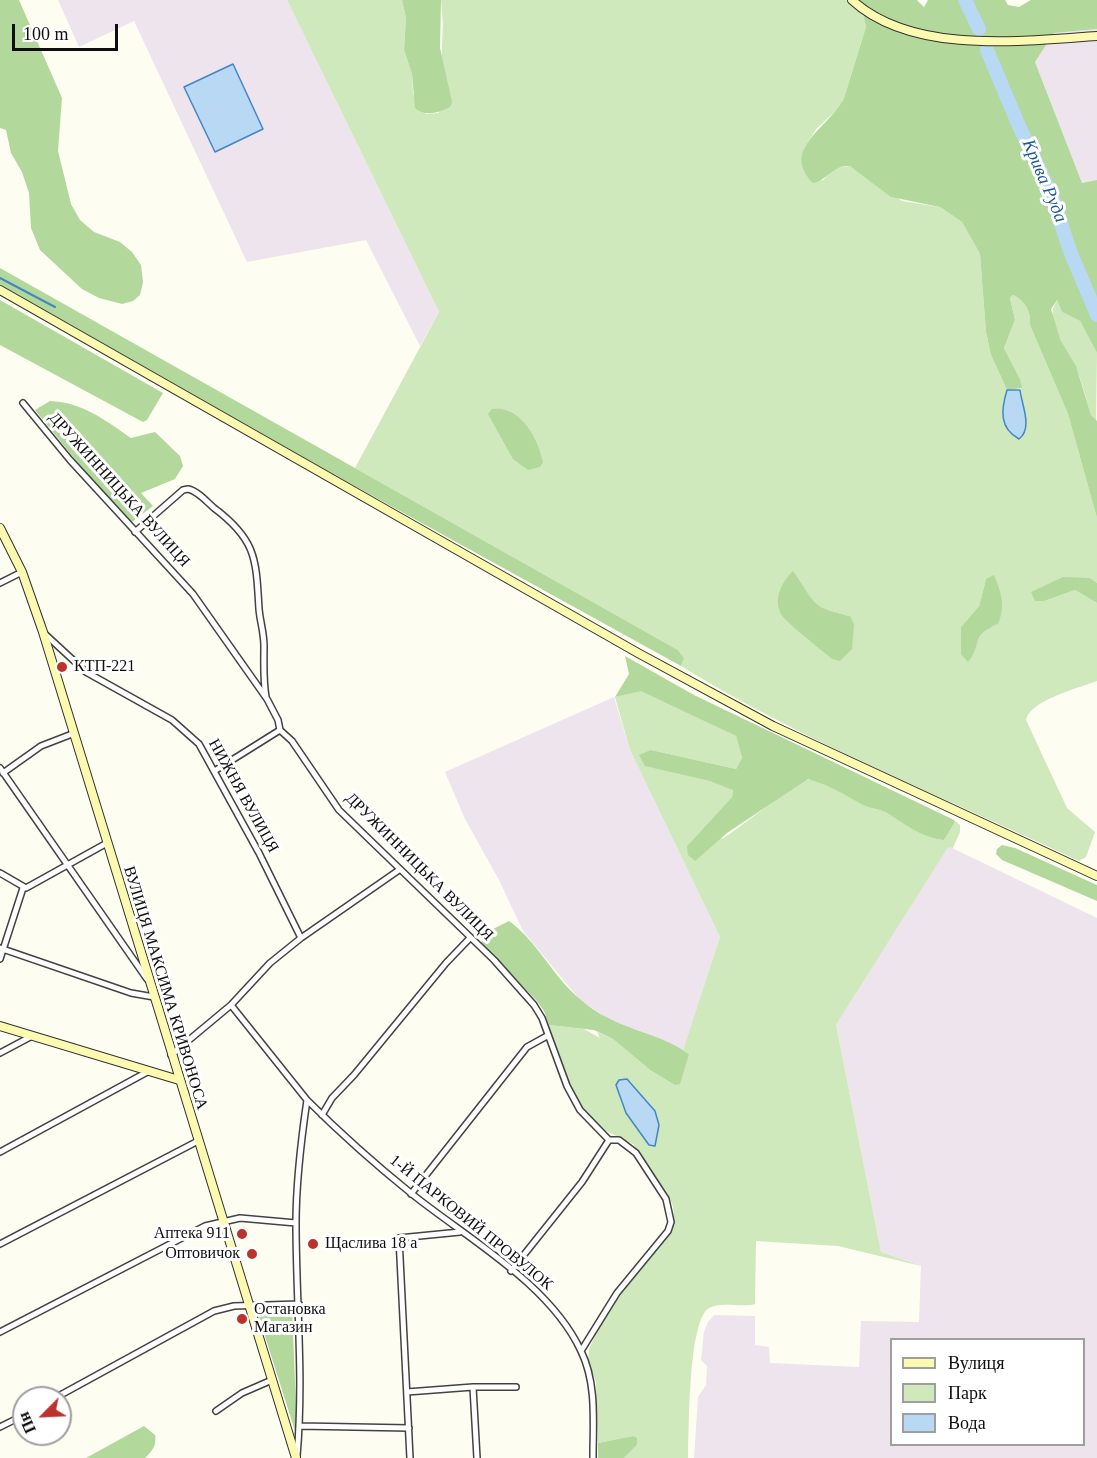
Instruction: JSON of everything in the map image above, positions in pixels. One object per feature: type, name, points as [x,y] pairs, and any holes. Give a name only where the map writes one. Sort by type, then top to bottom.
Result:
[{"type":"street","points":[[852,0],[868,12],[901,29],[942,39],[1097,36]]},
{"type":"street","points":[[0,290],[371,503],[773,726],[1097,876]]},
{"type":"street","name":"ДРУЖИННИЦЬКА ВУЛИЦЯ","points":[[23,403],[135,532],[184,582],[267,699],[278,720],[280,730],[292,741],[339,810],[494,960],[534,1005],[542,1018],[547,1036],[580,1110],[609,1140],[619,1140],[636,1153],[663,1192],[670,1211],[668,1231],[617,1293],[581,1351]]},
{"type":"street","points":[[135,532],[183,490],[188,489],[230,519],[255,557],[259,575],[260,615],[264,643],[263,678],[267,699]]},
{"type":"street","name":"ВУЛИЦЯ МАКСИМА КРИВОНОСА","points":[[0,528],[22,573],[43,632],[72,734],[296,1458]]},
{"type":"street","points":[[0,584],[22,573]]},
{"type":"street","name":"НИЖНЯ ВУЛИЦЯ","points":[[43,632],[86,672],[189,732],[216,770],[301,938]]},
{"type":"street","points":[[216,770],[280,730]]},
{"type":"street","points":[[72,734],[41,746],[2,770],[150,983]]},
{"type":"street","points":[[0,873],[23,888],[31,886],[107,843]]},
{"type":"street","points":[[171,1055],[231,1005],[270,963],[301,938],[399,870]]},
{"type":"street","points":[[0,959],[1,949],[23,888]]},
{"type":"street","points":[[322,1115],[326,1105],[354,1075],[446,963],[470,939]]},
{"type":"street","points":[[1,949],[130,993],[154,997]]},
{"type":"street","name":"1-Й ПАРКОВИЙ ПРОВУЛОК","points":[[231,1005],[307,1100],[322,1115],[411,1194],[511,1271],[556,1311],[581,1351],[592,1393],[593,1458]]},
{"type":"street","points":[[0,1026],[179,1080]]},
{"type":"street","points":[[0,1053],[32,1035]]},
{"type":"street","points":[[411,1194],[527,1047],[547,1036]]},
{"type":"street","points":[[0,1152],[149,1071]]},
{"type":"street","points":[[296,1458],[300,1426],[296,1223],[299,1159],[307,1100]]},
{"type":"street","points":[[511,1271],[582,1182],[609,1140]]},
{"type":"street","points":[[0,1244],[198,1142]]},
{"type":"street","points":[[0,1332],[205,1226],[240,1218],[296,1223]]},
{"type":"street","points":[[410,1458],[399,1238],[460,1232]]},
{"type":"street","points":[[72,1389],[214,1311],[249,1305],[299,1304]]},
{"type":"street","points":[[216,1411],[242,1393],[272,1380]]},
{"type":"street","points":[[407,1392],[473,1387],[516,1387]]},
{"type":"street","points":[[473,1387],[477,1458]]},
{"type":"street","points":[[300,1426],[409,1428]]},
{"type":"shaded area","points":[[58,0],[287,0],[439,312],[420,346],[366,240],[247,262],[134,21],[79,47]]},
{"type":"shaded area","points":[[1097,29],[1097,180],[1082,183],[1035,62],[1054,33]]},
{"type":"shaded area","points":[[614,697],[630,750],[720,937],[683,1050],[614,1023],[580,1000],[523,931],[499,880],[465,819],[445,772]]},
{"type":"shaded area","points":[[948,846],[1097,918],[1097,1458],[694,1458],[698,1397],[706,1385],[707,1366],[701,1360],[704,1332],[714,1315],[755,1316],[755,1345],[769,1347],[770,1363],[859,1367],[861,1321],[919,1322],[921,1266],[881,1252],[836,1025]]},
{"type":"green space","points":[[0,0],[19,0],[62,98],[58,151],[71,204],[80,220],[94,232],[120,242],[132,252],[141,265],[143,282],[140,295],[133,301],[122,304],[99,298],[82,289],[40,250],[31,228],[29,193],[22,172],[11,153],[6,130],[0,128]]},
{"type":"green space","points":[[287,0],[402,0],[406,18],[404,50],[412,74],[413,94],[426,114],[439,113],[443,24],[441,0],[860,0],[866,27],[844,98],[840,107],[817,128],[804,148],[822,181],[835,168],[850,166],[902,201],[940,207],[962,222],[980,254],[986,332],[991,355],[1007,390],[1003,403],[1022,402],[1020,379],[1004,348],[1015,320],[1010,298],[1013,295],[1027,307],[1030,325],[1068,414],[1097,518],[1097,583],[1090,578],[1044,601],[1075,590],[1097,603],[1097,681],[1045,701],[1029,713],[1026,720],[1067,808],[1095,832],[1086,857],[1079,861],[877,769],[777,720],[681,666],[684,658],[678,650],[355,468],[439,312]],"holes":[[[986,579],[998,624],[982,631],[977,638],[961,627],[979,606]],[[799,580],[809,596],[819,606],[850,616],[791,622],[782,615]]]},
{"type":"green space","points":[[402,0],[441,0],[440,48],[452,102],[450,107],[441,111],[427,113],[415,108],[412,74],[404,50],[406,18]]},
{"type":"green space","points":[[860,0],[917,0],[924,7],[928,0],[1005,0],[1008,5],[1019,7],[1031,0],[1097,0],[1097,29],[1054,33],[1035,62],[1082,183],[1097,180],[1097,353],[1080,321],[1062,312],[1057,300],[1051,309],[1060,339],[1076,366],[1091,415],[1097,421],[1097,518],[1068,414],[1030,325],[1027,307],[1013,295],[1010,298],[1015,320],[1004,348],[1020,379],[1022,388],[1007,390],[991,355],[986,332],[980,254],[962,222],[940,207],[891,197],[850,166],[834,170],[823,179],[813,183],[804,170],[802,159],[804,148],[838,109],[844,98],[866,27]]},
{"type":"green space","points":[[0,268],[678,650],[684,658],[681,666],[322,468],[0,285]]},
{"type":"green space","points":[[0,300],[163,393],[147,420],[143,422],[0,345]]},
{"type":"green space","points":[[1057,300],[1062,312],[1080,321],[1097,353],[1096,421],[1091,415],[1075,365],[1054,325],[1053,308]]},
{"type":"green space","points":[[50,401],[83,408],[131,438],[155,432],[180,456],[183,466],[175,479],[141,493],[153,506],[132,522],[108,500],[35,410]]},
{"type":"green space","points":[[492,409],[512,412],[526,425],[541,453],[543,462],[540,467],[528,470],[513,459],[488,414]]},
{"type":"green space","points":[[793,571],[810,597],[820,606],[850,616],[854,624],[852,649],[840,661],[832,659],[781,614],[778,596],[785,580]]},
{"type":"green space","points":[[994,575],[1002,599],[1002,611],[998,624],[980,636],[968,662],[961,654],[961,627],[979,606],[986,579]]},
{"type":"green space","points":[[1063,577],[1090,578],[1097,583],[1097,603],[1075,590],[1044,601],[1035,601],[1031,592]]},
{"type":"green space","points":[[625,656],[694,695],[954,820],[954,823],[944,840],[935,839],[885,812],[865,806],[830,787],[808,779],[727,833],[695,861],[688,855],[687,846],[732,797],[733,790],[710,781],[645,766],[639,755],[651,750],[736,769],[742,758],[736,736],[641,691],[615,697],[629,674]]},
{"type":"green space","points":[[641,690],[736,736],[742,758],[736,769],[651,750],[733,790],[732,797],[687,846],[724,838],[803,780],[811,779],[827,783],[862,804],[885,812],[920,833],[935,839],[944,840],[954,820],[960,825],[960,832],[953,848],[948,847],[836,1025],[881,1252],[921,1266],[838,1246],[756,1241],[755,1304],[714,1306],[709,1308],[702,1317],[693,1354],[688,1458],[624,1458],[637,1445],[633,1436],[598,1443],[596,1382],[588,1361],[589,1349],[606,1313],[670,1233],[674,1220],[673,1206],[667,1193],[633,1144],[602,1129],[582,1108],[565,1074],[552,1040],[549,1025],[584,1029],[600,1038],[597,1032],[613,1039],[649,1069],[689,1054],[683,1050],[720,937],[630,750],[615,697]],"holes":[[[630,1081],[655,1111],[659,1125],[655,1146],[647,1142],[621,1102]]]},
{"type":"green space","points":[[1002,845],[1015,848],[1097,885],[1097,901],[1002,860],[996,854],[997,849]]},
{"type":"green space","points":[[509,921],[529,939],[571,991],[594,1010],[677,1046],[689,1054],[680,1084],[675,1085],[649,1069],[613,1039],[594,1030],[549,1025],[537,1001],[481,943],[489,931]]},
{"type":"green space","points":[[292,1310],[297,1429],[295,1431],[258,1314]]},
{"type":"green space","points":[[144,1426],[155,1435],[153,1448],[145,1458],[86,1458]]},
{"type":"green space","points":[[633,1436],[637,1438],[637,1445],[624,1458],[598,1458],[598,1443]]},
{"type":"water","points":[[233,64],[263,129],[215,152],[184,87]]},
{"type":"water","points":[[1007,390],[1020,390],[1026,423],[1019,439],[1008,430],[1003,418]]},
{"type":"water","points":[[627,1079],[655,1111],[659,1125],[655,1146],[649,1145],[626,1113],[616,1085],[619,1080]]},
{"type":"waterway","name":"Крива Руда","points":[[965,0],[979,29]]},
{"type":"waterway","name":"Крива Руда","points":[[987,50],[1052,196],[1070,251],[1097,315]]},
{"type":"waterway","points":[[0,278],[55,307]]},
{"type":"place","name":"КТП-221","points":[[62,667]]},
{"type":"place","name":"Аптека 911","points":[[242,1234]]},
{"type":"place","name":"Щаслива 18 а","points":[[313,1244]]},
{"type":"place","name":"Оптовичок","points":[[252,1254]]},
{"type":"place","name":"Остановка Магазин","points":[[242,1319]]}]
